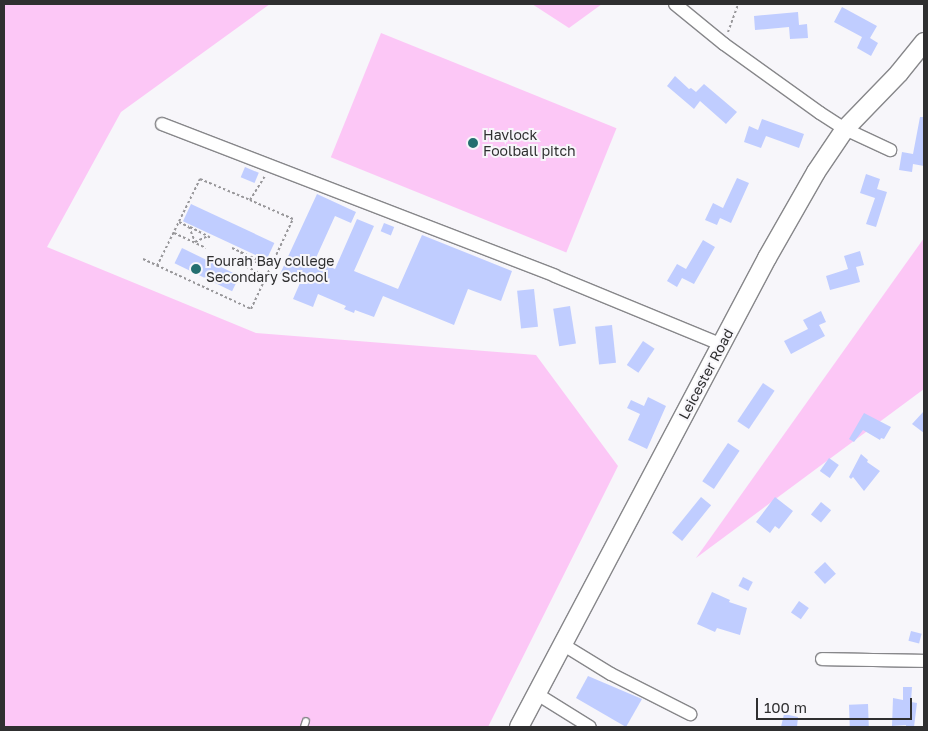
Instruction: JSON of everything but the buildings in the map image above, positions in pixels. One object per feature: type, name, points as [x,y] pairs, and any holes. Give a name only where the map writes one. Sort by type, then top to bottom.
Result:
[{"type":"street","points":[[675,4],[724,44],[845,128],[890,150]]},
{"type":"street","name":"Leicester Road","points":[[519,727],[800,199],[845,128],[900,73],[924,42]]},
{"type":"street","points":[[162,124],[555,276],[722,345]]},
{"type":"street","points":[[562,644],[611,674],[690,714]]},
{"type":"street","points":[[822,659],[924,661]]},
{"type":"street","points":[[536,694],[590,727]]},
{"type":"path","points":[[724,44],[738,4]]},
{"type":"path","points":[[250,200],[271,165]]},
{"type":"path","points":[[143,259],[157,266],[251,309],[293,219],[200,179],[157,266]]},
{"type":"path","points":[[179,222],[211,239]]},
{"type":"path","points":[[189,227],[195,242]]},
{"type":"path","points":[[173,233],[206,248]]},
{"type":"path","points":[[195,242],[208,236]]},
{"type":"path","points":[[232,248],[271,266]]},
{"type":"path","points":[[241,252],[246,266]]},
{"type":"path","points":[[228,258],[266,276]]},
{"type":"path","points":[[246,266],[260,262]]},
{"type":"shaded area","points":[[4,4],[270,4],[121,112],[47,247],[256,333],[536,355],[618,466],[488,727],[4,727]]},
{"type":"shaded area","points":[[532,4],[602,4],[569,28]]},
{"type":"shaded area","name":"Havlock Foolball pitch","points":[[381,33],[617,128],[566,252],[331,157]]},
{"type":"shaded area","points":[[924,238],[924,389],[696,558]]},
{"type":"place","name":"Havlock Foolball pitch","points":[[473,143]]},
{"type":"place","name":"Fourah Bay college Secondary School","points":[[196,269]]}]
